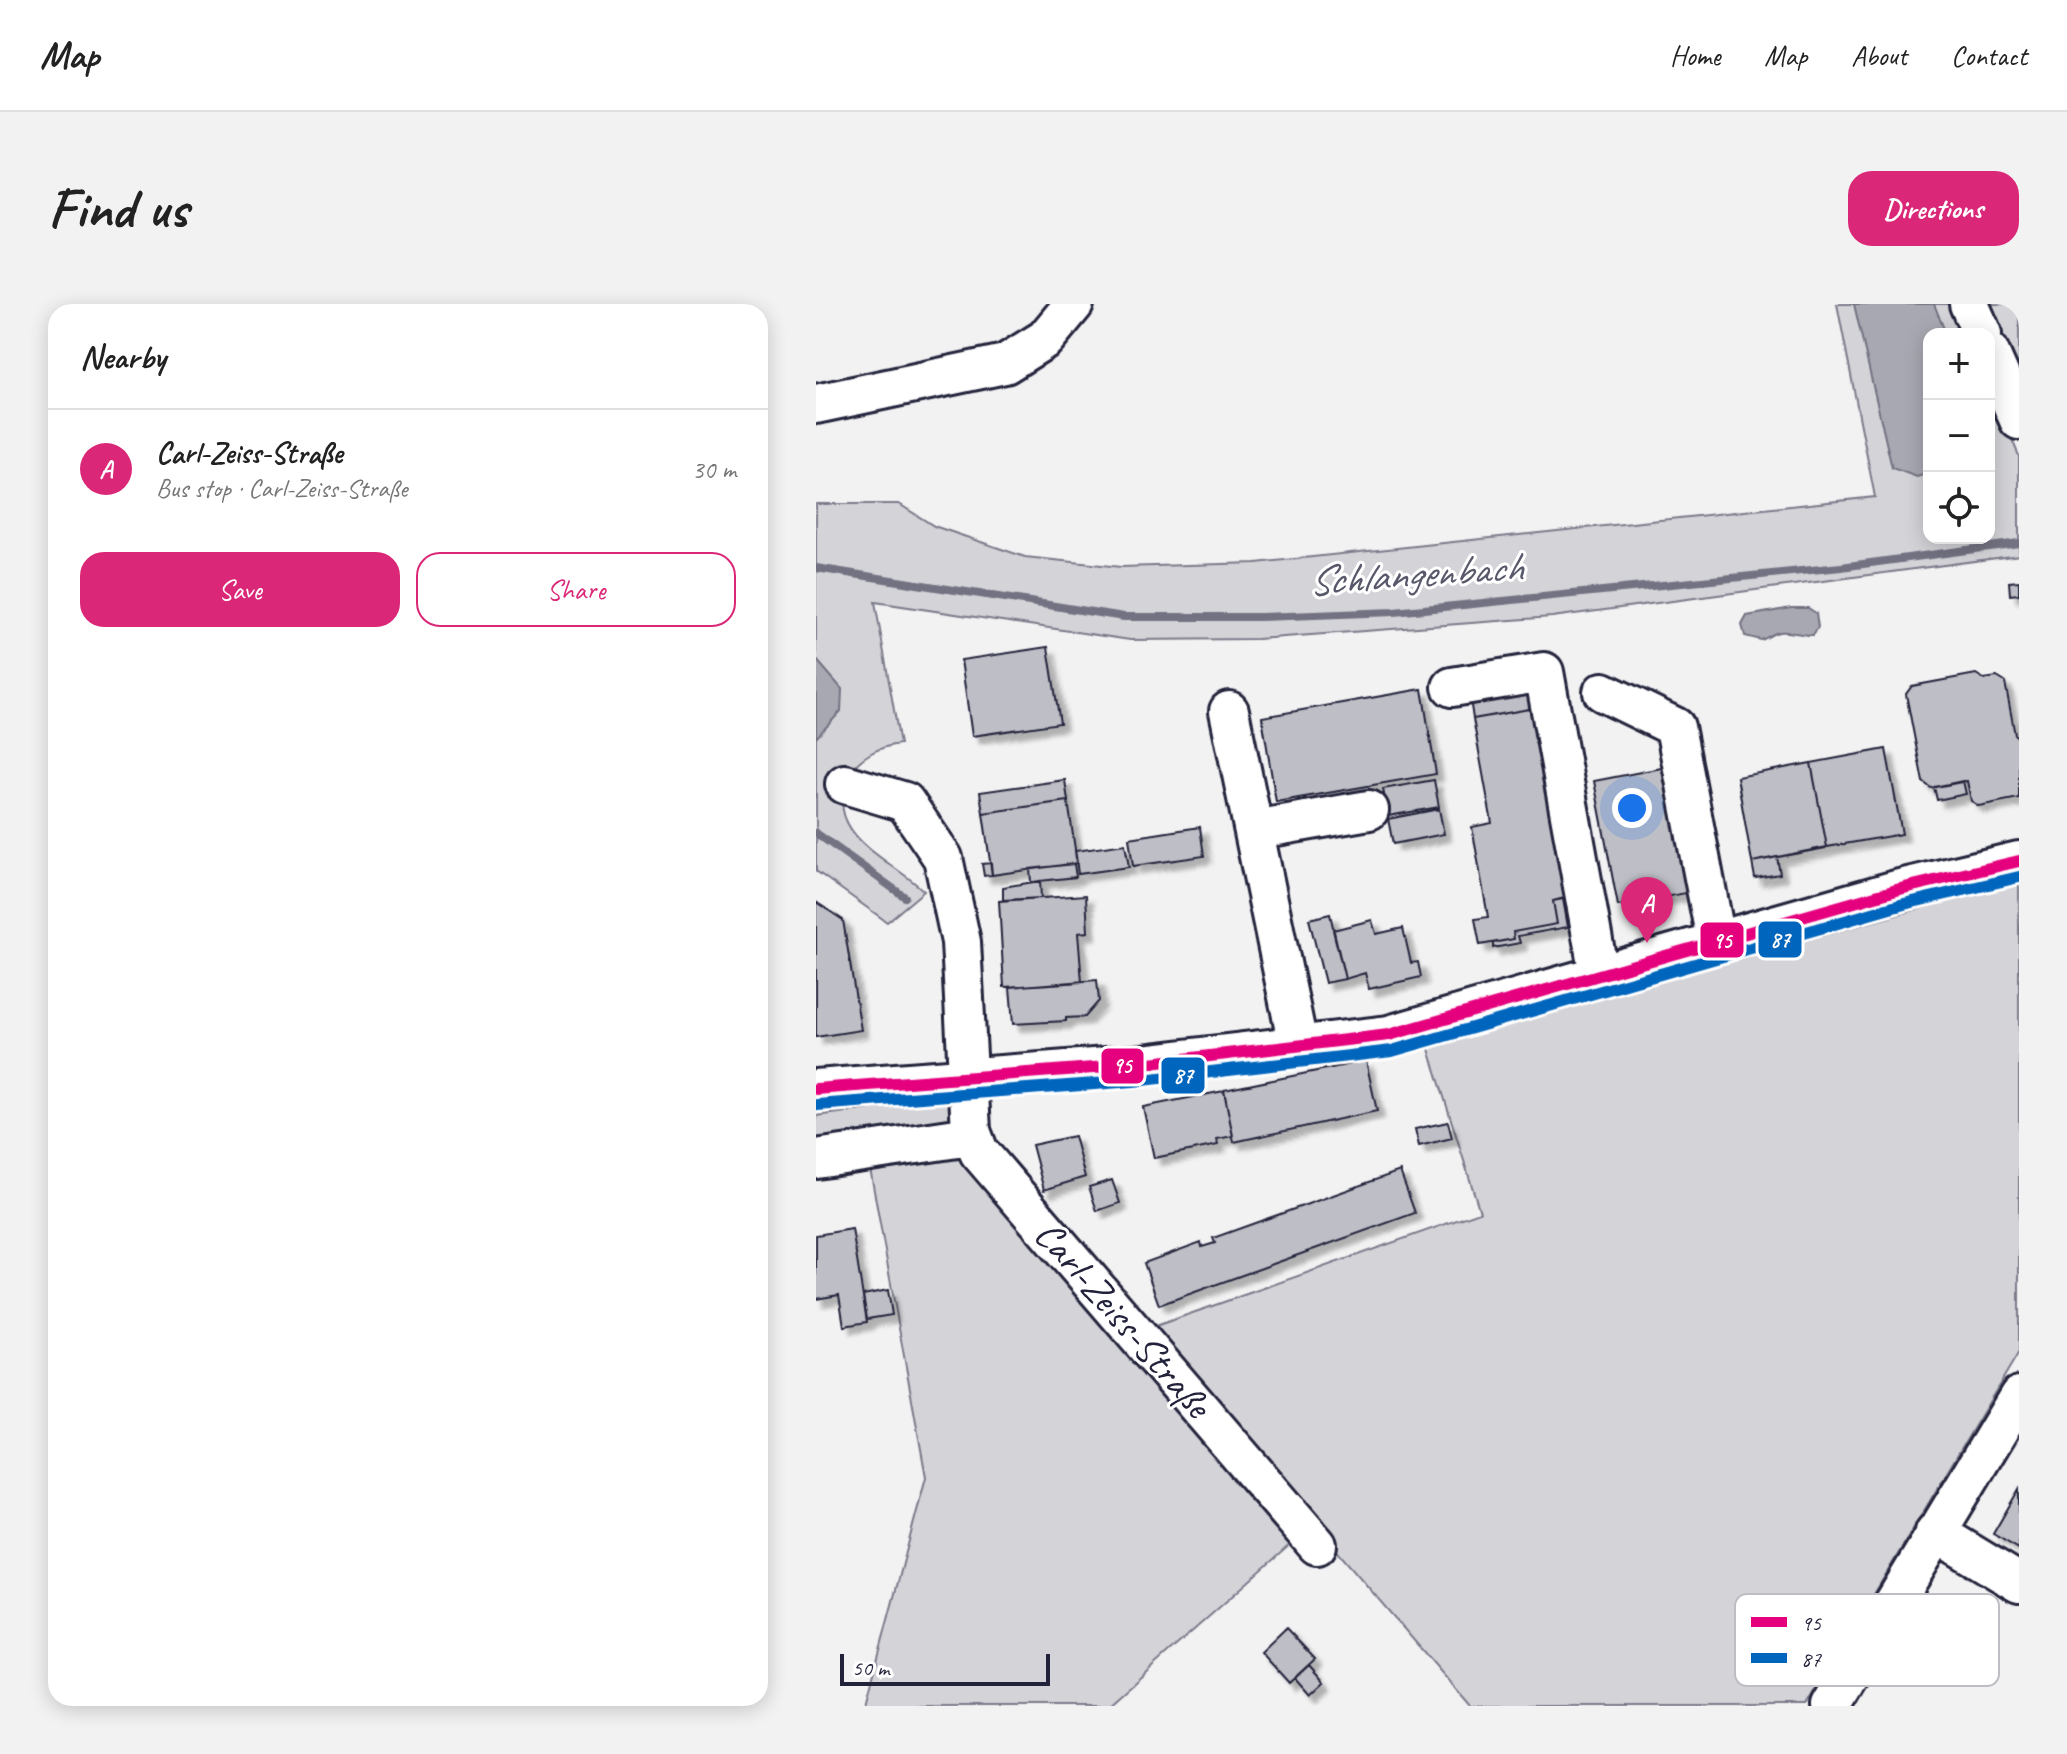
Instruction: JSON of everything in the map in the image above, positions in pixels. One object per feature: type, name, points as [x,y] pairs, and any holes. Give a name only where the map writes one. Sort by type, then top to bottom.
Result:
[{"type":"street","points":[[816,404],[1005,364],[1045,339],[1074,304]]},
{"type":"street","points":[[1969,304],[1979,328]]},
{"type":"street","points":[[1995,365],[2019,420]]},
{"type":"street","points":[[1452,687],[1544,672],[1599,974]]},
{"type":"street","points":[[1603,692],[1675,727],[1716,940]]},
{"type":"street","points":[[1229,711],[1298,1045]]},
{"type":"street","name":"Carl-Zeiss-Straße","points":[[845,784],[905,802],[943,858],[961,942],[971,1131],[979,1152],[1317,1545]]},
{"type":"street","points":[[1254,830],[1369,810]]},
{"type":"street","points":[[816,1089],[969,1075],[1133,1065],[1389,1035],[1900,889],[2019,861]]},
{"type":"street","points":[[816,1159],[957,1138],[971,1131]]},
{"type":"street","points":[[1898,1594],[2019,1396]]},
{"type":"street","points":[[1935,1532],[2019,1583]]},
{"type":"street","points":[[1832,1706],[1844,1686]]},
{"type":"street","points":[[1862,1686],[1867,1706]]},
{"type":"shaded area","points":[[1837,304],[1955,304],[1965,328],[1923,328],[1923,544],[1995,544],[1995,399],[2019,456],[2019,555],[1552,617],[1257,639],[1130,640],[875,602],[900,744],[870,754],[853,769],[843,796],[844,814],[863,843],[924,891],[887,922],[816,871],[816,504],[899,504],[934,526],[1025,557],[1121,567],[1256,563],[1875,497]]},
{"type":"shaded area","points":[[1854,304],[1934,304],[1944,328],[1923,328],[1923,475],[1917,477],[1892,468]]},
{"type":"shaded area","points":[[1981,304],[2019,304],[2019,391],[1995,336],[1995,328],[1991,328]]},
{"type":"shaded area","points":[[1808,608],[1816,613],[1818,627],[1813,635],[1779,632],[1761,640],[1745,636],[1742,625],[1747,616]]},
{"type":"shaded area","points":[[816,659],[842,689],[841,711],[816,738]]},
{"type":"shaded area","points":[[2019,881],[2019,1352],[1874,1594],[1735,1594],[1735,1686],[1819,1686],[1807,1706],[1470,1706],[1147,1329],[1480,1212],[1428,1046]]},
{"type":"shaded area","points":[[950,1099],[952,1124],[816,1140],[816,1116]]},
{"type":"shaded area","points":[[958,1146],[1292,1543],[1108,1706],[865,1706],[926,1477],[869,1163]]},
{"type":"building","points":[[2019,581],[2019,594],[2010,595],[2009,582]]},
{"type":"building","points":[[1048,647],[1060,723],[972,736],[961,660]]},
{"type":"building","points":[[1976,674],[1984,679],[1997,677],[2005,682],[2015,735],[2019,738],[2019,798],[1979,806],[1971,801],[1967,781],[1931,788],[1923,782],[1906,694],[1912,686]]},
{"type":"building","points":[[1532,688],[1535,708],[1473,719],[1470,699]]},
{"type":"building","points":[[1422,689],[1436,774],[1276,802],[1262,717]]},
{"type":"building","points":[[1535,708],[1568,897],[1553,901],[1557,924],[1513,932],[1514,939],[1480,945],[1475,919],[1488,917],[1472,827],[1492,823],[1473,719]]},
{"type":"building","points":[[1886,749],[1902,834],[1827,847],[1811,763]]},
{"type":"building","points":[[1811,763],[1827,847],[1752,862],[1737,777]]},
{"type":"building","points":[[1667,767],[1691,892],[1618,906],[1594,781]]},
{"type":"building","points":[[1065,780],[1068,801],[983,813],[980,792]]},
{"type":"building","points":[[1434,780],[1439,807],[1388,816],[1383,789]]},
{"type":"building","points":[[1963,781],[1966,794],[1937,800],[1934,787]]},
{"type":"building","points":[[1068,801],[1077,863],[992,875],[983,813]]},
{"type":"building","points":[[1439,809],[1444,834],[1393,844],[1388,819]]},
{"type":"building","points":[[1200,827],[1204,856],[1133,866],[1129,838]]},
{"type":"building","points":[[1125,844],[1129,867],[1078,874],[1075,851]]},
{"type":"building","points":[[1777,857],[1780,874],[1755,878],[1752,862]]},
{"type":"building","points":[[991,863],[992,875],[984,876],[982,864]]},
{"type":"building","points":[[1074,864],[1076,877],[1031,882],[1030,869]]},
{"type":"building","points":[[1040,881],[1041,898],[1003,900],[1003,887]]},
{"type":"building","points":[[1086,895],[1088,932],[1078,933],[1082,982],[1004,987],[999,901]]},
{"type":"building","points":[[1563,899],[1568,927],[1518,936],[1520,943],[1493,948],[1493,943],[1514,939],[1513,932],[1557,924],[1553,901]]},
{"type":"building","points":[[816,902],[843,920],[861,1030],[816,1037]]},
{"type":"building","points":[[1330,914],[1345,979],[1325,983],[1309,919]]},
{"type":"building","points":[[1372,920],[1376,934],[1403,928],[1411,963],[1418,962],[1421,977],[1369,989],[1365,973],[1345,979],[1333,930]]},
{"type":"building","points":[[1097,980],[1099,1001],[1085,1017],[1013,1024],[1010,987]]},
{"type":"building","points":[[1366,1061],[1377,1111],[1234,1142],[1224,1090]]},
{"type":"building","points":[[1224,1091],[1233,1136],[1217,1139],[1218,1145],[1154,1158],[1143,1107]]},
{"type":"building","points":[[1448,1122],[1452,1138],[1419,1146],[1415,1129]]},
{"type":"building","points":[[1074,1136],[1085,1177],[1044,1190],[1032,1145]]},
{"type":"building","points":[[1400,1171],[1415,1213],[1159,1305],[1144,1263],[1201,1242],[1202,1247],[1215,1243],[1213,1238]]},
{"type":"building","points":[[1112,1180],[1120,1203],[1097,1211],[1089,1187]]},
{"type":"building","points":[[852,1229],[867,1322],[844,1326],[839,1295],[816,1299],[816,1235]]},
{"type":"building","points":[[888,1290],[892,1315],[867,1319],[863,1295]]},
{"type":"building","points":[[2019,1489],[2019,1549],[1993,1534]]},
{"type":"building","points":[[1286,1628],[1315,1659],[1289,1683],[1261,1652]]},
{"type":"building","points":[[1309,1665],[1324,1682],[1310,1695],[1295,1678]]},
{"type":"waterway","name":"Schlangenbach","points":[[816,568],[1124,617],[1260,617],[1394,612],[1841,567],[2019,543]]},
{"type":"waterway","name":"Schlangenbach","points":[[816,833],[905,897]]},
{"type":"transit line","name":"95","points":[[816,1089],[1133,1065],[1389,1035],[1900,889],[2019,861]]},
{"type":"transit line","name":"87","points":[[817,1105],[1134,1081],[1392,1051],[1904,904],[2019,877]]},
{"type":"place","name":"Carl-Zeiss-Straße","points":[[1647,943]]}]
